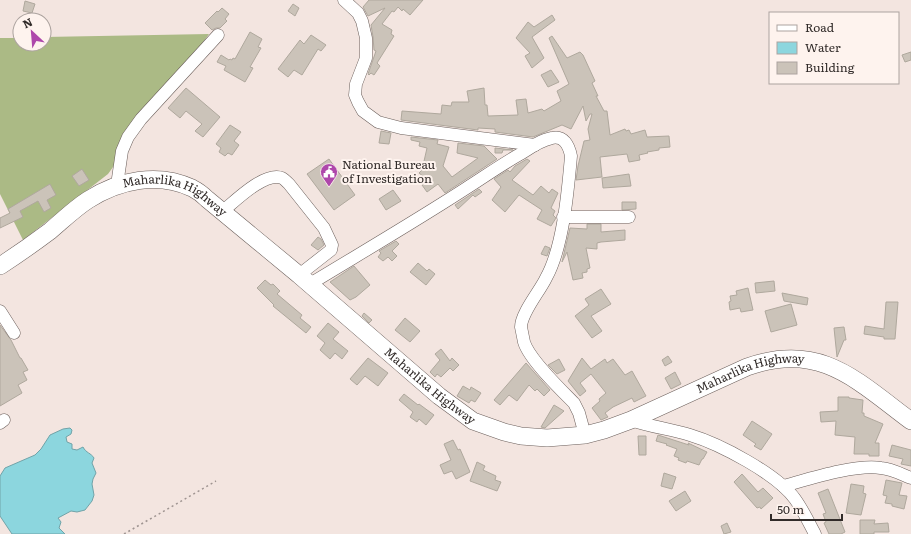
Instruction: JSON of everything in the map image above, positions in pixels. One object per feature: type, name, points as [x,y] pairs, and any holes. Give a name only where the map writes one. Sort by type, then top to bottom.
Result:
[{"type":"highway","name":"Maharlika Highway","points":[[0,266],[88,200],[117,185],[138,180],[159,179],[177,183],[193,189],[223,211],[438,396],[472,421],[504,432],[522,436],[547,438],[585,435],[604,430],[631,420],[746,367],[762,362],[780,359],[800,359],[818,362],[834,367],[846,374],[911,422]]},
{"type":"street","points":[[344,0],[360,17],[366,38],[366,58],[356,84],[355,95],[363,111],[378,122],[400,128],[535,145]]},
{"type":"street","points":[[117,185],[122,151],[128,137],[141,119],[218,35]]},
{"type":"street","points":[[304,280],[465,189],[502,164],[535,145],[553,138],[559,138],[566,142],[570,148],[571,156],[563,217],[556,252],[547,278],[528,308],[521,326],[524,344],[538,365],[577,408],[585,435]]},
{"type":"street","points":[[223,211],[260,182],[268,178],[282,178],[289,184],[324,228],[332,244],[331,250],[304,280]]},
{"type":"street","points":[[563,217],[629,218]]},
{"type":"street","points":[[0,311],[14,333]]},
{"type":"street","points":[[631,420],[645,425],[692,435],[753,464],[783,486],[795,499],[814,534]]},
{"type":"street","points":[[783,486],[831,474],[871,467],[888,469],[911,478]]},
{"type":"path","points":[[124,534],[216,481]]},
{"type":"green space","points":[[209,34],[108,174],[23,240],[0,194],[0,38],[12,38],[12,52],[52,52],[52,37]]},
{"type":"water","points":[[70,428],[72,430],[71,434],[66,437],[67,442],[72,444],[72,449],[77,450],[83,447],[94,458],[92,463],[96,473],[92,484],[94,495],[92,501],[85,510],[77,512],[71,511],[58,518],[61,522],[59,528],[65,534],[12,534],[0,516],[0,476],[5,468],[35,455],[50,435],[63,429]]},
{"type":"building","points":[[369,0],[423,0],[410,15],[398,7],[394,12],[392,11],[382,24],[392,30],[391,34],[394,36],[377,63],[380,66],[374,75],[371,73],[369,75],[368,74],[376,51],[374,50],[371,25],[385,8],[368,16],[363,7]]},
{"type":"building","points":[[25,1],[35,4],[32,12],[23,11]]},
{"type":"building","points":[[293,4],[299,8],[295,16],[288,11]]},
{"type":"building","points":[[222,8],[229,14],[225,19],[227,21],[220,28],[212,30],[205,23]]},
{"type":"building","points":[[552,15],[555,20],[532,37],[544,58],[532,68],[525,56],[530,53],[516,38],[528,22],[534,27]]},
{"type":"building","points":[[250,32],[262,39],[258,47],[261,48],[250,67],[253,68],[245,82],[224,70],[226,66],[217,62],[221,55],[229,60],[232,60],[233,58],[235,59]]},
{"type":"building","points":[[311,35],[326,45],[321,51],[318,49],[302,75],[294,70],[288,77],[278,69],[300,40],[304,44]]},
{"type":"building","points":[[552,36],[567,58],[580,52],[583,55],[595,81],[592,83],[598,96],[596,96],[604,111],[607,111],[610,135],[625,129],[626,131],[629,130],[631,134],[645,130],[647,137],[669,136],[670,147],[659,148],[659,150],[647,152],[648,153],[639,155],[640,160],[629,162],[627,154],[600,157],[602,177],[576,180],[584,141],[590,140],[588,129],[592,114],[590,114],[586,121],[583,106],[571,129],[562,125],[533,137],[495,132],[495,129],[478,128],[478,130],[401,120],[402,111],[441,114],[442,105],[451,106],[452,102],[469,102],[467,91],[484,88],[485,105],[487,105],[488,116],[518,115],[516,100],[526,99],[528,113],[542,109],[544,111],[561,101],[557,91],[569,84],[549,38]]},
{"type":"building","points":[[911,52],[911,60],[905,62],[902,55]]},
{"type":"building","points":[[551,70],[559,82],[548,87],[541,75]]},
{"type":"building","points":[[186,88],[220,117],[203,137],[195,131],[202,124],[186,111],[180,118],[168,108]]},
{"type":"building","points":[[230,125],[241,132],[234,141],[239,145],[232,155],[228,153],[225,156],[219,152],[221,148],[216,144]]},
{"type":"building","points":[[381,131],[391,133],[389,144],[379,143]]},
{"type":"building","points":[[411,137],[438,140],[437,144],[449,147],[443,166],[452,177],[478,158],[457,153],[458,143],[484,146],[497,159],[445,193],[438,184],[427,192],[422,185],[429,181],[419,173],[422,170],[427,148],[419,146],[420,142],[411,140]]},
{"type":"building","points":[[495,148],[513,150],[503,150],[502,153],[495,153]]},
{"type":"building","points":[[329,159],[355,195],[334,210],[307,174]]},
{"type":"building","points":[[527,159],[530,161],[512,180],[533,195],[541,186],[549,193],[552,189],[558,193],[551,208],[555,211],[553,215],[556,218],[551,226],[537,219],[542,210],[519,195],[505,212],[492,200],[501,187],[494,179],[508,170],[510,172],[515,166]]},
{"type":"building","points":[[82,169],[89,180],[79,186],[72,176]]},
{"type":"building","points":[[629,174],[631,186],[603,188],[602,178]]},
{"type":"building","points":[[50,184],[56,195],[47,200],[51,208],[44,212],[38,201],[20,211],[23,217],[0,228],[0,218],[10,213],[8,209]]},
{"type":"building","points":[[479,189],[482,192],[475,197],[473,195],[458,209],[455,205]]},
{"type":"building","points":[[393,190],[401,201],[386,210],[379,199]]},
{"type":"building","points":[[622,202],[636,202],[636,209],[622,210]]},
{"type":"building","points":[[587,224],[601,224],[601,232],[625,230],[625,240],[597,243],[597,249],[586,248],[590,268],[587,269],[587,272],[582,273],[583,278],[573,280],[567,252],[562,262],[570,228],[587,229]]},
{"type":"building","points":[[318,237],[324,245],[318,250],[311,245]]},
{"type":"building","points":[[396,241],[399,244],[392,251],[397,256],[392,261],[388,257],[383,261],[378,257],[381,253],[379,251]]},
{"type":"building","points":[[545,246],[550,248],[547,256],[541,254]]},
{"type":"building","points":[[418,263],[427,271],[429,269],[435,274],[426,285],[410,272]]},
{"type":"building","points":[[354,266],[370,285],[350,300],[330,282]]},
{"type":"building","points":[[265,280],[271,285],[273,284],[280,291],[277,294],[302,315],[300,318],[311,327],[306,333],[273,306],[274,305],[257,288]]},
{"type":"building","points":[[774,281],[775,291],[756,293],[755,283]]},
{"type":"building","points":[[748,288],[753,310],[741,312],[740,308],[730,310],[730,296],[737,295],[736,291]]},
{"type":"building","points":[[601,289],[611,304],[591,316],[602,331],[592,338],[575,316],[589,305],[585,299]]},
{"type":"building","points":[[782,293],[808,298],[807,305],[784,301]]},
{"type":"building","points":[[886,302],[898,302],[895,339],[884,339],[884,337],[864,334],[865,326],[884,329]]},
{"type":"building","points":[[791,304],[797,325],[771,332],[765,311]]},
{"type":"building","points":[[364,313],[372,320],[369,323],[362,316]]},
{"type":"building","points":[[405,318],[420,331],[410,342],[395,330]]},
{"type":"building","points":[[328,323],[339,332],[333,339],[348,351],[342,359],[335,353],[330,359],[320,350],[325,343],[317,336]]},
{"type":"building","points":[[0,325],[11,340],[28,370],[23,372],[27,380],[18,385],[22,393],[0,406]]},
{"type":"building","points":[[844,327],[846,340],[844,340],[837,357],[834,328]]},
{"type":"building","points":[[441,349],[450,361],[452,358],[459,365],[453,371],[450,368],[441,377],[437,374],[435,377],[430,372],[440,360],[435,354]]},
{"type":"building","points":[[668,356],[672,362],[665,366],[662,360]]},
{"type":"building","points":[[368,358],[388,373],[378,386],[365,376],[357,385],[350,379]]},
{"type":"building","points":[[582,358],[591,369],[605,359],[607,363],[613,359],[625,375],[632,371],[646,396],[634,402],[632,398],[613,407],[605,413],[608,417],[601,420],[592,408],[606,393],[591,374],[580,383],[586,391],[580,396],[568,381]]},
{"type":"building","points":[[559,359],[565,370],[557,374],[548,365]]},
{"type":"building","points":[[526,363],[550,390],[544,396],[537,389],[535,391],[529,385],[517,401],[509,395],[500,405],[494,400]]},
{"type":"building","points":[[675,372],[681,384],[671,389],[665,378]]},
{"type":"building","points":[[463,386],[470,390],[471,387],[481,393],[475,402],[471,400],[469,403],[457,396]]},
{"type":"building","points":[[404,394],[434,415],[426,425],[419,419],[417,422],[410,417],[413,412],[399,400]]},
{"type":"building","points":[[838,397],[849,397],[863,400],[862,413],[864,413],[864,416],[883,424],[875,443],[879,443],[879,456],[854,454],[855,437],[835,435],[836,421],[821,422],[820,412],[838,411]]},
{"type":"building","points":[[554,405],[564,411],[545,428],[541,427]]},
{"type":"building","points":[[752,421],[772,434],[761,450],[754,446],[756,444],[743,435]]},
{"type":"building","points":[[658,435],[689,445],[688,443],[707,452],[699,465],[687,461],[686,463],[678,460],[679,458],[674,456],[677,449],[656,441]]},
{"type":"building","points":[[638,436],[646,436],[646,455],[639,455]]},
{"type":"building","points":[[453,440],[458,450],[460,449],[470,472],[456,479],[452,471],[444,474],[440,465],[451,460],[444,444]]},
{"type":"building","points":[[892,445],[911,450],[911,466],[901,464],[903,459],[889,456]]},
{"type":"building","points":[[477,462],[485,466],[483,470],[496,476],[495,480],[501,482],[497,491],[470,481]]},
{"type":"building","points":[[664,473],[676,477],[672,489],[661,486]]},
{"type":"building","points":[[742,474],[758,492],[763,488],[773,498],[761,509],[760,507],[757,508],[734,482]]},
{"type":"building","points":[[886,480],[902,483],[899,495],[907,496],[904,509],[885,503],[887,496],[883,495]]},
{"type":"building","points":[[851,484],[864,486],[863,493],[866,494],[861,515],[846,513]]},
{"type":"building","points":[[828,489],[845,532],[841,534],[829,534],[824,523],[826,522],[823,514],[826,513],[818,493]]},
{"type":"building","points":[[685,491],[691,501],[676,511],[669,501]]},
{"type":"building","points":[[860,520],[875,520],[874,524],[888,523],[889,532],[860,534]]},
{"type":"building","points":[[727,523],[731,532],[724,534],[721,526]]},
{"type":"place","name":"National Bureau of Investigation","points":[[329,187]]}]
